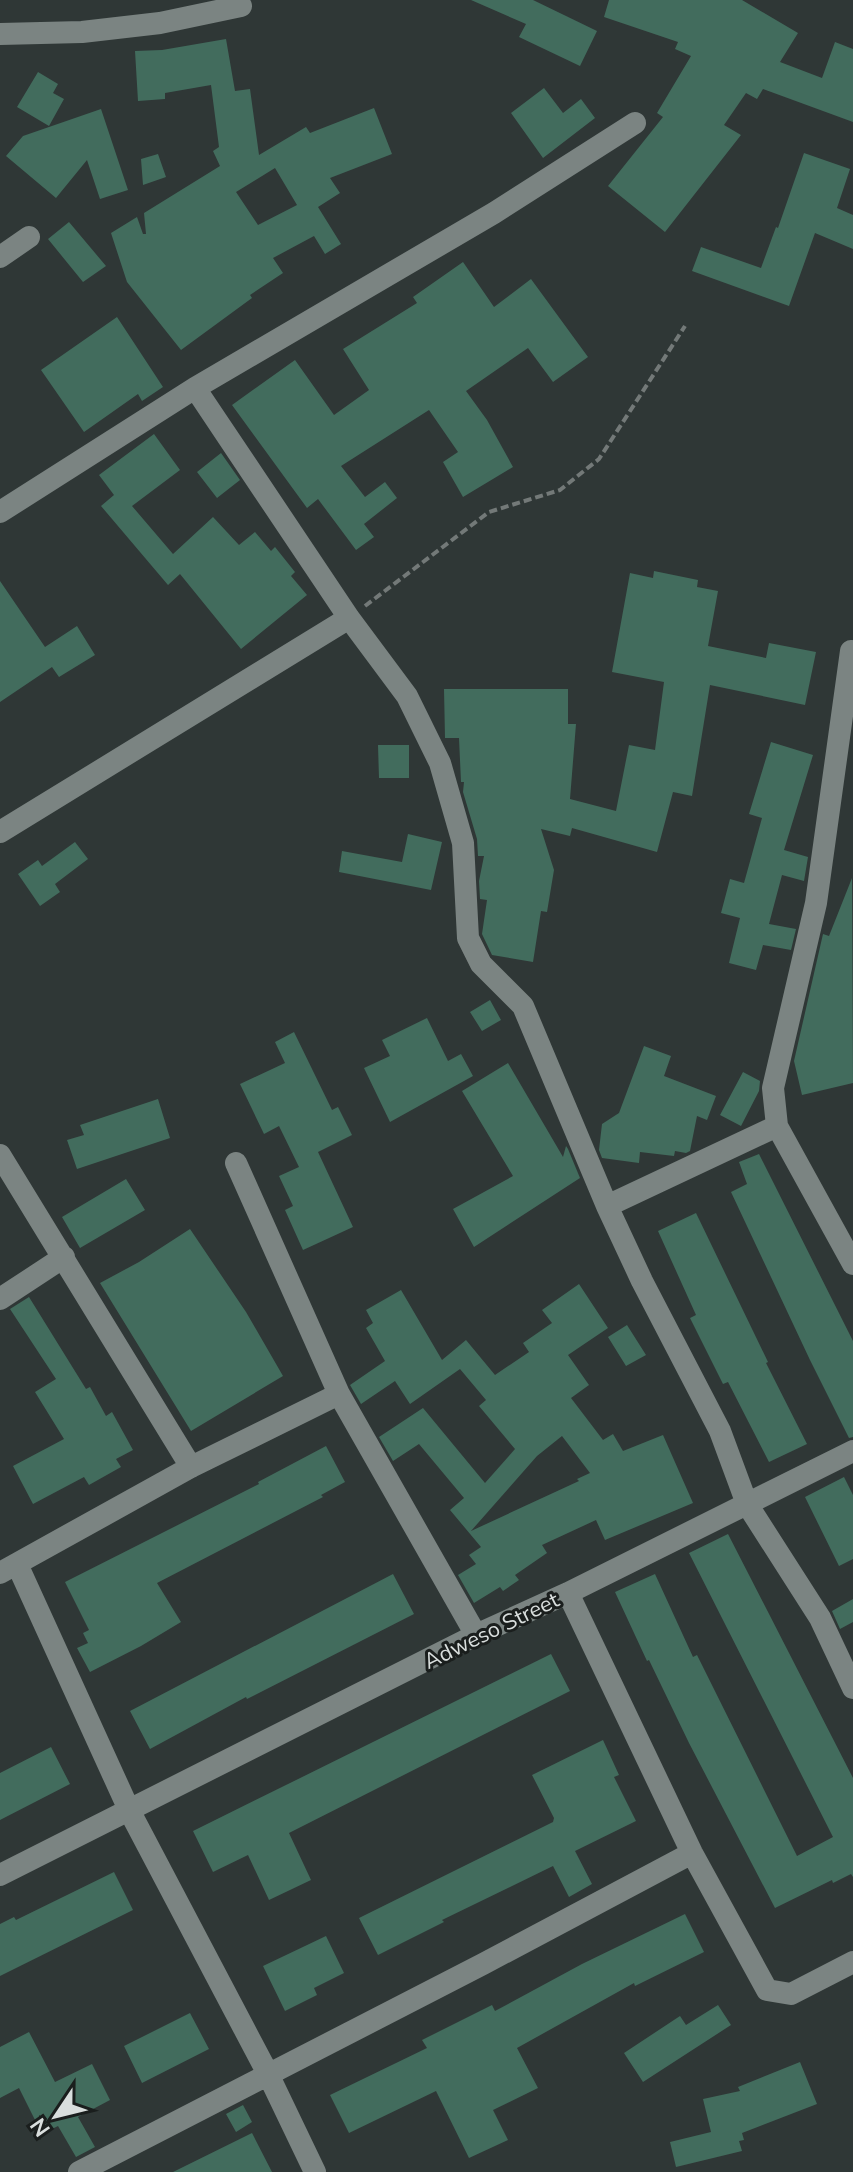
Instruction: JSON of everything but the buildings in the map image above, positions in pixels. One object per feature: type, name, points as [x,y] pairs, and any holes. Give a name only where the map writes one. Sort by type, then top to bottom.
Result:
[{"type":"street","points":[[0,34],[82,32],[144,25],[241,6]]},
{"type":"street","points":[[0,512],[195,388],[494,213],[635,123]]},
{"type":"street","points":[[0,257],[29,237]]},
{"type":"street","points":[[195,388],[349,618],[407,696],[440,763],[463,843],[468,938],[481,964],[523,1006],[607,1206],[720,1431],[747,1504],[820,1618],[853,1688]]},
{"type":"street","points":[[0,832],[349,618]]},
{"type":"street","points":[[851,651],[816,903],[773,1088],[777,1126],[853,1264]]},
{"type":"street","points":[[607,1206],[777,1126]]},
{"type":"street","points":[[0,1155],[191,1467]]},
{"type":"street","points":[[236,1163],[339,1394],[476,1635]]},
{"type":"street","points":[[0,1299],[64,1257]]},
{"type":"street","points":[[315,2172],[268,2074],[130,1812],[8,1569],[191,1467],[339,1394]]},
{"type":"street","name":"Adweso Street","points":[[0,1875],[476,1635],[568,1593],[853,1451]]},
{"type":"street","points":[[568,1593],[692,1853],[767,1990],[791,1994],[853,1962]]},
{"type":"street","points":[[79,2172],[692,1853]]},
{"type":"path","points":[[349,618],[489,512],[560,490],[599,459],[685,326]]}]
